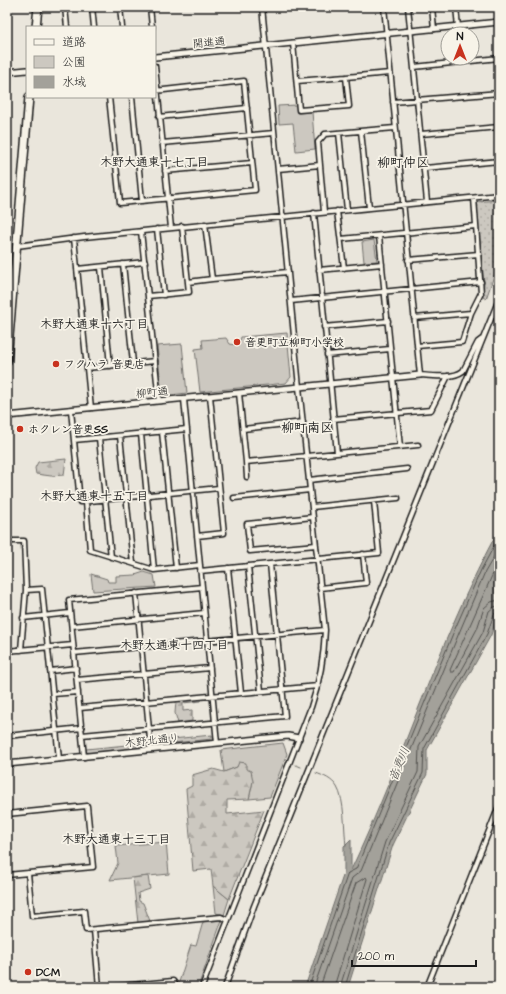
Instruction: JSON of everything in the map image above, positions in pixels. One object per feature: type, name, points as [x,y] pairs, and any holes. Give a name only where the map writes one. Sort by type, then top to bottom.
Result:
[{"type":"highway","points":[[36,26],[38,7]]},
{"type":"highway","points":[[7,361],[29,98]]},
{"type":"street","points":[[67,26],[65,7],[71,7]]},
{"type":"street","points":[[92,7],[94,26]]},
{"type":"street","points":[[120,7],[122,26]]},
{"type":"street","points":[[150,7],[152,26]]},
{"type":"street","points":[[202,987],[318,686],[324,653],[325,630],[299,387],[262,7]]},
{"type":"street","points":[[384,7],[420,375],[448,376],[460,374],[478,342],[482,338]]},
{"type":"street","points":[[408,7],[425,168],[427,202]]},
{"type":"street","points":[[432,7],[434,29]]},
{"type":"street","points":[[456,7],[458,26]]},
{"type":"street","name":"開進通","points":[[466,26],[499,22]]},
{"type":"street","name":"開進通","points":[[156,57],[440,28]]},
{"type":"street","points":[[293,44],[299,110],[349,106],[346,78]]},
{"type":"street","points":[[414,67],[499,58]]},
{"type":"street","points":[[7,72],[26,70]]},
{"type":"street","points":[[297,81],[346,78],[390,73]]},
{"type":"street","points":[[109,98],[120,203],[168,199],[255,190],[244,81],[156,91],[162,143],[168,199],[171,228]]},
{"type":"street","points":[[393,102],[499,92]]},
{"type":"street","points":[[132,98],[142,201]]},
{"type":"street","points":[[159,117],[247,108]]},
{"type":"street","points":[[421,134],[499,127]]},
{"type":"street","points":[[324,212],[318,142],[325,134],[395,128]]},
{"type":"street","points":[[361,131],[369,208]]},
{"type":"street","points":[[162,143],[274,133]]},
{"type":"street","points":[[339,133],[347,210]]},
{"type":"street","points":[[425,168],[499,161]]},
{"type":"street","points":[[165,171],[252,163]]},
{"type":"street","points":[[278,169],[320,165]]},
{"type":"street","points":[[17,246],[182,226],[499,195]]},
{"type":"street","points":[[417,346],[462,342],[471,313],[481,293],[474,198]]},
{"type":"street","points":[[338,211],[344,268]]},
{"type":"street","points":[[314,213],[337,453]]},
{"type":"street","points":[[205,224],[212,279]]},
{"type":"street","points":[[148,296],[189,292],[182,226]]},
{"type":"street","points":[[341,239],[476,226]]},
{"type":"street","points":[[157,229],[164,295]]},
{"type":"street","points":[[141,231],[159,401]]},
{"type":"street","points":[[379,236],[400,447]]},
{"type":"street","points":[[74,238],[91,408]]},
{"type":"street","points":[[408,260],[479,254]]},
{"type":"street","points":[[77,269],[144,262]]},
{"type":"street","points":[[123,264],[132,363]]},
{"type":"street","points":[[319,270],[382,264]]},
{"type":"street","points":[[101,266],[110,366]]},
{"type":"street","points":[[188,282],[288,272]]},
{"type":"street","points":[[291,301],[481,282]]},
{"type":"street","points":[[225,987],[254,906],[499,299]]},
{"type":"street","points":[[414,318],[471,313]]},
{"type":"street","points":[[324,327],[388,321]]},
{"type":"street","points":[[327,355],[390,349]]},
{"type":"street","points":[[87,368],[155,361]]},
{"type":"street","name":"柳町通","points":[[7,416],[420,375]]},
{"type":"street","points":[[333,419],[431,410],[448,376]]},
{"type":"street","points":[[239,393],[247,477]]},
{"type":"street","points":[[197,536],[224,533],[210,396]]},
{"type":"street","points":[[184,399],[217,743]]},
{"type":"street","points":[[71,410],[80,502],[219,488]]},
{"type":"street","points":[[243,429],[303,422]]},
{"type":"street","points":[[74,440],[187,429]]},
{"type":"street","points":[[162,432],[176,568]]},
{"type":"street","points":[[141,434],[154,570]]},
{"type":"street","points":[[120,436],[133,563]]},
{"type":"street","points":[[99,438],[111,557]]},
{"type":"street","points":[[246,462],[418,445]]},
{"type":"street","points":[[309,480],[407,469]]},
{"type":"street","points":[[234,498],[310,490]]},
{"type":"street","points":[[312,507],[398,498]]},
{"type":"street","points":[[200,571],[379,553],[374,500]]},
{"type":"street","points":[[86,502],[90,550],[154,570],[200,565]]},
{"type":"street","points":[[313,517],[247,524],[250,551],[316,545]]},
{"type":"street","points":[[7,541],[24,541],[26,590],[21,650]]},
{"type":"street","points":[[320,588],[366,583],[363,554]]},
{"type":"street","points":[[82,735],[285,716],[270,564]]},
{"type":"street","points":[[248,566],[261,691]]},
{"type":"street","points":[[228,568],[241,693]]},
{"type":"street","points":[[84,757],[69,600],[202,587]]},
{"type":"street","points":[[26,590],[42,588],[59,759]]},
{"type":"street","points":[[136,593],[151,750]]},
{"type":"street","points":[[23,618],[70,613]]},
{"type":"street","points":[[72,626],[204,614]]},
{"type":"street","points":[[74,653],[325,630]]},
{"type":"street","points":[[7,651],[73,645]]},
{"type":"street","points":[[50,671],[76,668]]},
{"type":"street","points":[[77,680],[210,668]]},
{"type":"street","points":[[80,708],[318,686]]},
{"type":"street","points":[[53,694],[78,692]]},
{"type":"street","points":[[7,736],[82,728]]},
{"type":"street","name":"木野北通り","points":[[7,764],[288,736],[299,738]]},
{"type":"street","points":[[7,814],[87,806],[92,866],[7,875]]},
{"type":"street","points":[[427,987],[499,806]]},
{"type":"street","points":[[28,873],[32,916],[84,911],[86,930],[221,917],[228,920]]},
{"type":"street","points":[[94,930],[99,987]]},
{"type":"street","points":[[110,987],[173,981],[177,987]]},
{"type":"green space","points":[[296,105],[297,113],[312,112],[315,149],[296,151],[293,123],[279,124],[278,106]]},
{"type":"green space","points":[[499,200],[499,261],[486,299],[483,297],[484,282],[476,202]]},
{"type":"green space","points":[[374,240],[377,261],[364,262],[362,242]]},
{"type":"green space","points":[[287,333],[291,377],[286,383],[200,392],[195,349],[203,348],[202,340],[226,338],[230,344],[236,344],[239,342],[241,337]]},
{"type":"green space","points":[[182,344],[187,393],[162,396],[157,346]]},
{"type":"green space","points":[[66,459],[64,475],[51,476],[36,474],[35,468],[38,462]]},
{"type":"green space","points":[[144,572],[154,575],[156,587],[93,591],[91,574],[107,579],[108,582],[116,582],[116,576],[135,575]]},
{"type":"green space","points":[[202,698],[201,701],[183,703],[183,711],[192,710],[192,721],[178,723],[175,713],[176,701]]},
{"type":"green space","points":[[212,735],[212,739],[153,745],[153,741]]},
{"type":"green space","points":[[147,743],[147,747],[87,753],[86,749]]},
{"type":"green space","points":[[283,743],[287,754],[270,797],[249,799],[253,781],[237,767],[224,772],[221,750]]},
{"type":"green space","points":[[239,762],[246,763],[246,769],[251,771],[253,781],[249,799],[227,800],[227,814],[264,810],[229,899],[213,886],[211,869],[193,871],[186,789],[192,786],[192,775],[213,769],[224,772],[237,767]]},
{"type":"green space","points":[[166,842],[169,874],[110,880],[118,863],[116,846]]},
{"type":"green space","points":[[148,876],[150,889],[138,893],[139,901],[143,903],[150,921],[138,923],[133,878]]},
{"type":"green space","points":[[213,886],[229,899],[224,915],[216,913]]},
{"type":"green space","points":[[222,920],[198,987],[182,987],[179,982],[191,945],[196,946],[203,922]]},
{"type":"water","name":"音更川","points":[[499,529],[499,610],[491,635],[427,750],[427,774],[393,845],[348,987],[305,987],[344,873],[344,846],[351,839],[351,870],[388,785],[458,613]]},
{"type":"waterway","points":[[296,765],[301,767]]},
{"type":"waterway","points":[[316,773],[333,782],[340,793],[343,807],[346,846]]},
{"type":"place","name":"音更町立柳町小学校","points":[[237,342]]},
{"type":"place","name":"フクハラ 音更店","points":[[56,364]]},
{"type":"place","name":"ホクレン音更SS","points":[[20,429]]},
{"type":"place","name":"DCM","points":[[28,972]]},
{"type":"district","name":"木野大通東十七丁目","points":[[154,162]]},
{"type":"district","name":"柳町仲区","points":[[403,162]]},
{"type":"district","name":"木野大通東十六丁目","points":[[94,324]]},
{"type":"district","name":"柳町南区","points":[[307,427]]},
{"type":"district","name":"木野大通東十五丁目","points":[[94,496]]},
{"type":"district","name":"木野大通東十四丁目","points":[[174,645]]},
{"type":"district","name":"木野大通東十三丁目","points":[[116,839]]}]
